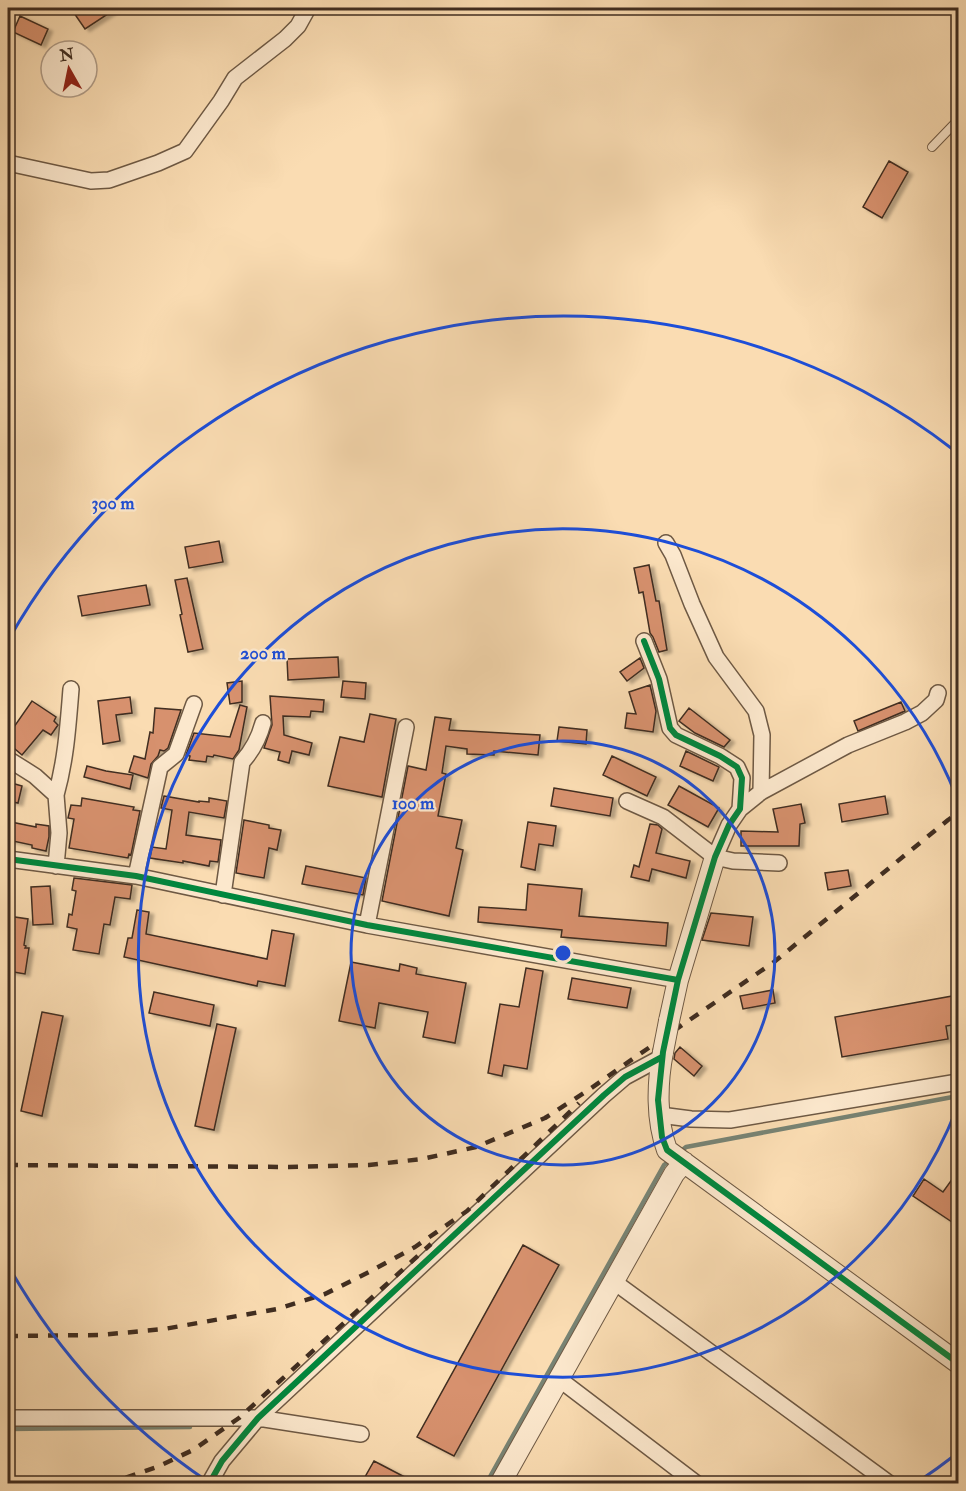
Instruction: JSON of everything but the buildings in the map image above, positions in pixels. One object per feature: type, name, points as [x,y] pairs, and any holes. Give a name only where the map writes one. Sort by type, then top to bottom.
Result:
[{"type":"street","points":[[8,163],[91,181],[109,180],[185,151],[235,78],[285,39],[298,26],[308,8]]},
{"type":"street","points":[[666,543],[716,657],[756,711],[762,735],[761,792]]},
{"type":"street","points":[[644,640],[659,679],[670,728],[676,735],[720,756],[736,767],[742,778],[740,809]]},
{"type":"street","points":[[56,866],[59,833],[56,795],[67,747],[71,689]]},
{"type":"street","points":[[938,693],[936,700],[922,713],[848,745],[761,792],[740,809],[729,825],[715,857],[678,980],[662,1055],[658,1100],[662,1137],[677,1157],[958,1363]]},
{"type":"street","points":[[136,876],[160,767],[176,754],[194,704]]},
{"type":"street","points":[[223,895],[242,762],[251,753],[263,723]]},
{"type":"street","points":[[367,926],[406,727]]},
{"type":"street","points":[[8,759],[35,776],[56,795]]},
{"type":"street","points":[[627,801],[663,817],[715,857],[733,861],[778,863]]},
{"type":"street","points":[[8,859],[136,876],[367,926],[678,980]]},
{"type":"street","points":[[209,1484],[222,1461],[258,1418],[604,1095],[625,1077],[662,1055]]},
{"type":"street","points":[[660,1115],[730,1120],[958,1082]]},
{"type":"street","points":[[500,1484],[674,1174],[677,1157]]},
{"type":"street","points":[[613,1281],[890,1484]]},
{"type":"street","points":[[559,1379],[696,1484]]},
{"type":"street","points":[[8,1418],[258,1418],[361,1434]]},
{"type":"lane","points":[[932,147],[958,120]]},
{"type":"waterway","points":[[679,1153],[686,1147],[958,1096]]},
{"type":"waterway","points":[[486,1484],[664,1165],[672,1159]]},
{"type":"waterway","points":[[8,1429],[190,1427]]},
{"type":"railway","points":[[8,1165],[289,1167],[369,1165],[422,1159],[476,1147],[545,1118],[774,962],[958,813]]},
{"type":"railway","points":[[8,1336],[100,1335],[164,1329],[277,1309],[325,1294],[415,1247],[467,1211],[579,1103]]},
{"type":"railway","points":[[107,1484],[157,1467],[193,1450],[239,1418],[431,1244]]},
{"type":"cycle path","points":[[644,641],[659,679],[670,728],[676,735],[720,756],[737,767],[742,778],[740,809],[729,825],[715,857],[678,980],[663,1052],[658,1100],[662,1137],[667,1150],[958,1363]]},
{"type":"cycle path","points":[[8,859],[136,876],[367,925],[678,980]]},
{"type":"cycle path","points":[[209,1484],[222,1461],[258,1418],[604,1095],[625,1077],[662,1057]]}]
